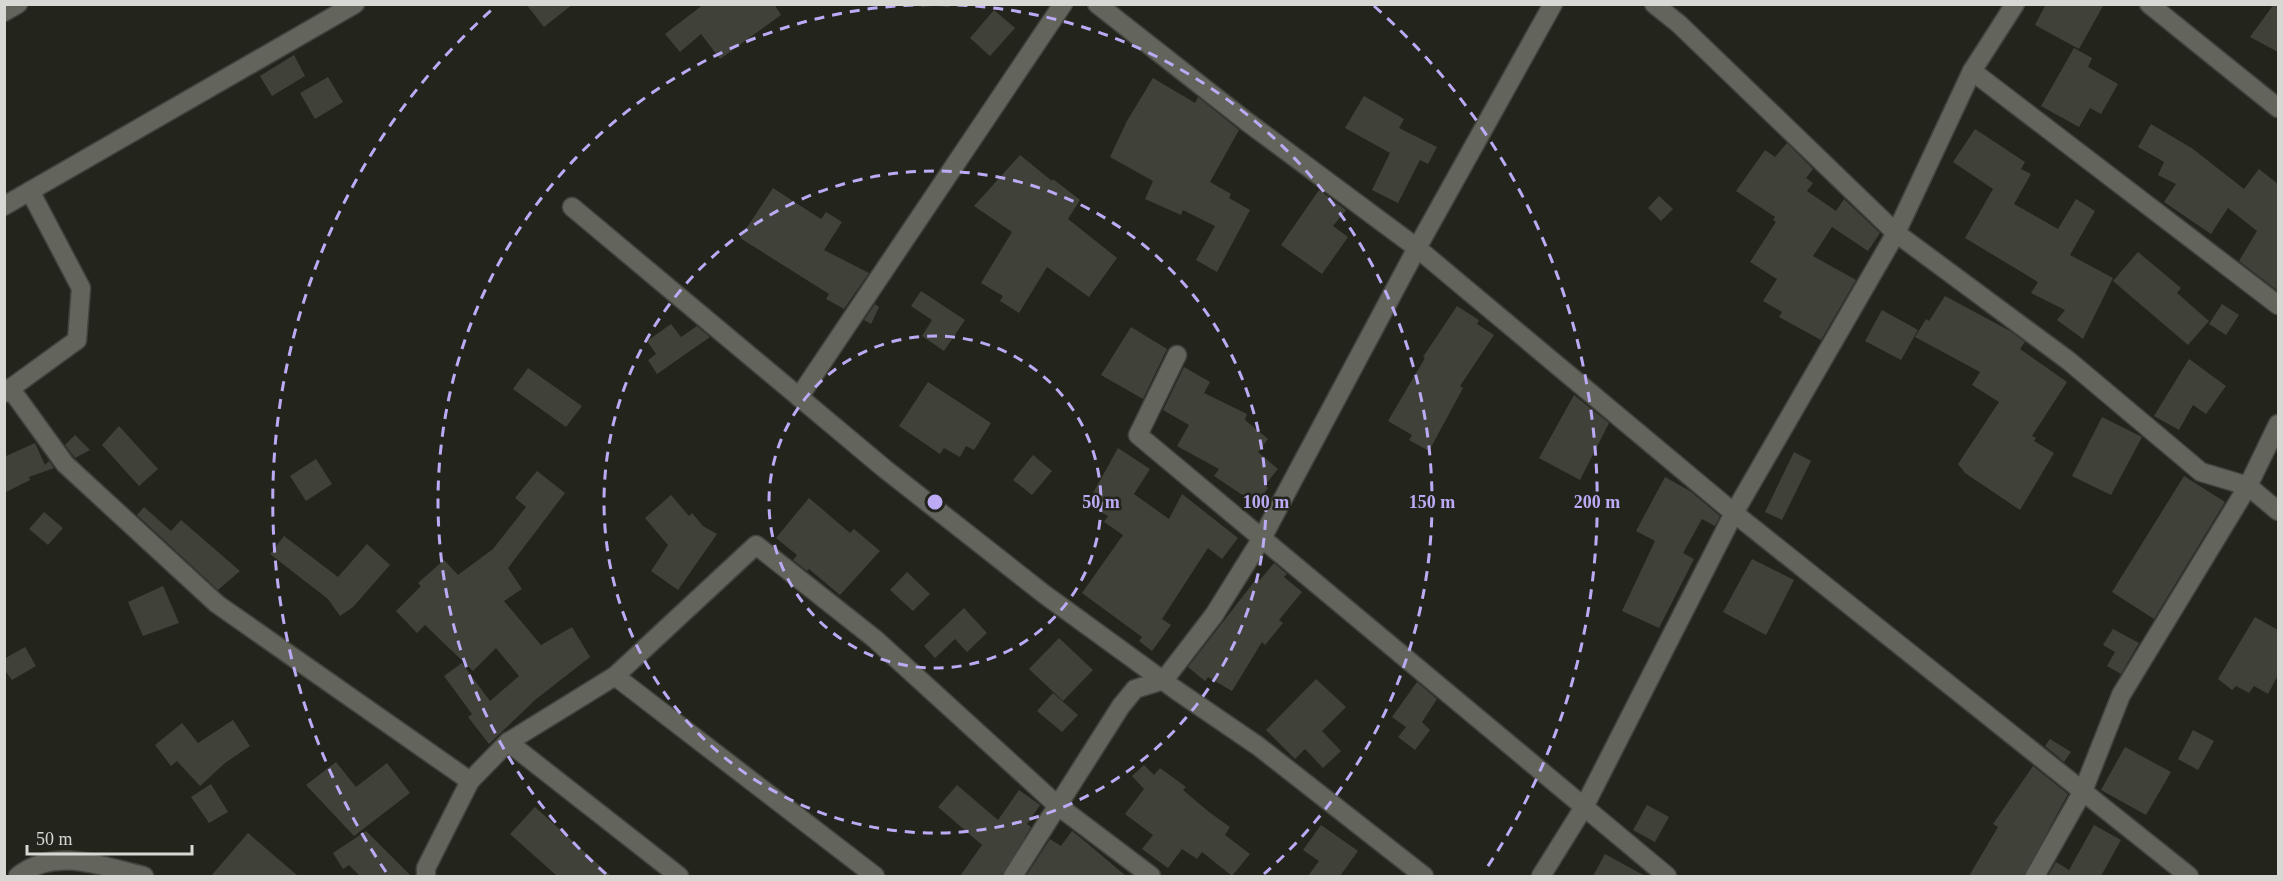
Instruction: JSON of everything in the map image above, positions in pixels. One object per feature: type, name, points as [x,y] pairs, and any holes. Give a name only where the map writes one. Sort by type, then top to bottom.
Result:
[{"type":"street","points":[[4,12],[18,4]]},
{"type":"street","points":[[4,206],[355,4]]},
{"type":"street","points":[[799,398],[1063,4]]},
{"type":"street","points":[[1097,4],[1246,121],[1417,248],[1734,513],[2189,876]]},
{"type":"street","points":[[1013,876],[1128,696],[1135,689],[1164,680],[1214,615],[1262,538],[1417,248],[1553,4]]},
{"type":"street","points":[[1654,4],[1679,24],[1896,233],[2069,361],[2200,472],[2248,486],[2278,511]]},
{"type":"street","points":[[1541,876],[1584,807],[1734,513],[1896,233],[1972,71],[2015,4]]},
{"type":"street","points":[[2149,4],[2278,108]]},
{"type":"street","points":[[1972,71],[2278,306]]},
{"type":"street","points":[[30,191],[81,288],[77,340],[7,390],[65,464],[217,604],[470,781]]},
{"type":"street","points":[[572,207],[885,469],[1044,594],[1258,746],[1424,876]]},
{"type":"street","points":[[1178,355],[1138,435],[1667,876]]},
{"type":"street","points":[[2035,876],[2083,791],[2121,695],[2248,486],[2278,424]]},
{"type":"street","points":[[426,876],[426,868],[470,781],[508,742],[615,676],[756,545],[875,639],[1057,805],[1151,876]]},
{"type":"street","points":[[615,676],[875,876]]},
{"type":"street","points":[[508,742],[679,876]]},
{"type":"street","points":[[18,876],[45,862],[70,859],[144,876]]},
{"type":"building","points":[[526,4],[573,4],[544,27]]},
{"type":"building","points":[[704,4],[774,4],[781,15],[720,59],[701,34],[680,52],[665,34]]},
{"type":"building","points":[[2046,4],[2104,4],[2079,49],[2035,25]]},
{"type":"building","points":[[2274,4],[2278,4],[2278,52],[2250,37]]},
{"type":"building","points":[[994,10],[1015,28],[990,56],[970,38]]},
{"type":"building","points":[[2074,48],[2092,58],[2088,67],[2118,84],[2101,114],[2090,108],[2079,127],[2041,106]]},
{"type":"building","points":[[294,55],[305,76],[272,96],[260,76]]},
{"type":"building","points":[[328,77],[343,102],[315,119],[300,93]]},
{"type":"building","points":[[1153,78],[1195,103],[1198,97],[1239,130],[1210,182],[1231,194],[1229,198],[1250,210],[1217,272],[1196,260],[1215,226],[1183,210],[1181,215],[1145,199],[1153,181],[1110,157],[1127,121]]},
{"type":"building","points":[[1364,96],[1404,119],[1399,128],[1437,147],[1428,164],[1420,160],[1398,203],[1372,190],[1390,153],[1345,128]]},
{"type":"building","points":[[2151,124],[2193,149],[2244,189],[2259,169],[2278,184],[2278,291],[2239,261],[2257,231],[2228,208],[2211,234],[2164,202],[2176,184],[2158,175],[2164,162],[2138,147]]},
{"type":"building","points":[[1975,129],[2025,162],[2021,169],[2031,174],[2014,204],[2058,229],[2076,199],[2095,211],[2070,255],[2113,278],[2083,339],[2057,320],[2065,310],[2031,293],[2038,282],[1965,238],[1993,189],[1953,162]]},
{"type":"building","points":[[1787,143],[1813,169],[1806,178],[1813,183],[1807,191],[1836,211],[1844,199],[1880,233],[1868,251],[1832,227],[1813,256],[1856,280],[1821,340],[1779,317],[1782,312],[1763,301],[1777,279],[1750,262],[1776,222],[1773,220],[1775,217],[1736,191],[1765,150],[1775,157]]},
{"type":"building","points":[[1020,155],[1080,200],[1068,219],[1117,258],[1089,297],[1047,267],[1019,313],[1000,301],[1003,296],[981,283],[1012,232],[974,206]]},
{"type":"building","points":[[773,188],[821,219],[826,212],[842,222],[824,250],[869,273],[844,309],[826,299],[829,294],[740,238]]},
{"type":"building","points":[[1319,190],[1346,210],[1333,226],[1348,237],[1322,274],[1281,245]]},
{"type":"building","points":[[1659,196],[1673,209],[1661,221],[1648,208]]},
{"type":"building","points":[[2138,252],[2181,288],[2177,293],[2209,321],[2188,345],[2113,281]]},
{"type":"building","points":[[921,291],[965,320],[944,351],[922,336],[932,320],[911,306]]},
{"type":"building","points":[[1945,296],[2010,331],[2025,342],[2020,349],[2067,382],[2032,436],[2036,438],[2034,441],[2054,453],[2020,510],[1965,473],[1958,464],[1999,402],[1972,385],[1980,372],[1915,337],[1926,319],[1929,321]]},
{"type":"building","points":[[875,304],[879,307],[871,324],[864,320]]},
{"type":"building","points":[[2222,304],[2239,315],[2226,335],[2209,324]]},
{"type":"building","points":[[1457,306],[1479,320],[1477,324],[1494,335],[1460,386],[1463,388],[1429,451],[1409,440],[1412,435],[1388,421],[1425,358],[1423,357]]},
{"type":"building","points":[[1882,310],[1918,330],[1901,360],[1865,341]]},
{"type":"building","points":[[671,324],[681,337],[697,326],[710,337],[657,374],[648,360],[656,354],[647,341]]},
{"type":"building","points":[[1131,327],[1167,349],[1143,399],[1101,375]]},
{"type":"building","points":[[2189,359],[2226,386],[2206,414],[2193,405],[2179,430],[2154,416]]},
{"type":"building","points":[[1184,367],[1210,382],[1204,393],[1247,414],[1245,420],[1268,439],[1258,452],[1278,469],[1265,485],[1268,488],[1256,504],[1214,476],[1219,469],[1177,446],[1189,425],[1163,410]]},
{"type":"building","points":[[528,368],[582,406],[566,427],[513,389]]},
{"type":"building","points":[[928,382],[991,423],[974,450],[966,446],[960,457],[944,448],[940,454],[899,426]]},
{"type":"building","points":[[1574,395],[1609,423],[1580,480],[1539,458]]},
{"type":"building","points":[[2102,417],[2142,437],[2111,495],[2072,476]]},
{"type":"building","points":[[119,426],[158,469],[139,486],[102,445]]},
{"type":"building","points":[[75,435],[90,450],[75,458],[65,445]]},
{"type":"building","points":[[35,443],[45,465],[49,461],[54,468],[29,477],[30,480],[4,493],[4,457]]},
{"type":"building","points":[[1118,448],[1150,469],[1134,494],[1169,519],[1182,494],[1238,538],[1222,559],[1208,548],[1162,619],[1171,625],[1152,651],[1139,641],[1142,637],[1082,593],[1123,535],[1104,522],[1108,516],[1087,504]]},
{"type":"building","points":[[1794,452],[1811,461],[1782,520],[1765,512]]},
{"type":"building","points":[[1033,455],[1052,471],[1032,495],[1013,480]]},
{"type":"building","points":[[316,459],[332,484],[306,501],[290,476]]},
{"type":"building","points":[[537,471],[565,493],[508,568],[522,589],[504,601],[541,645],[572,627],[590,657],[535,700],[489,744],[468,717],[472,714],[444,676],[462,663],[490,701],[519,676],[496,648],[473,671],[425,625],[417,633],[396,611],[421,586],[418,583],[444,560],[458,575],[493,549],[526,507],[515,498]]},
{"type":"building","points":[[2184,476],[2225,502],[2154,619],[2112,592]]},
{"type":"building","points":[[1665,477],[1690,491],[1720,516],[1715,526],[1702,519],[1683,553],[1694,559],[1659,628],[1622,611],[1655,541],[1636,531]]},
{"type":"building","points":[[671,495],[689,516],[692,513],[703,526],[717,534],[678,590],[651,571],[668,545],[645,518]]},
{"type":"building","points":[[809,498],[850,533],[854,529],[880,551],[840,595],[809,569],[807,571],[793,560],[797,555],[776,538]]},
{"type":"building","points":[[144,507],[171,531],[181,520],[240,571],[218,590],[137,515]]},
{"type":"building","points":[[44,512],[63,528],[48,545],[29,529]]},
{"type":"building","points":[[284,536],[338,577],[367,544],[390,565],[353,607],[340,616],[328,599],[270,554]]},
{"type":"building","points":[[1752,559],[1794,580],[1766,635],[1723,612]]},
{"type":"building","points":[[1274,563],[1287,574],[1284,577],[1302,592],[1279,620],[1283,623],[1265,645],[1262,642],[1232,691],[1208,677],[1205,681],[1188,667],[1257,578],[1260,580]]},
{"type":"building","points":[[907,572],[930,594],[913,611],[890,590]]},
{"type":"building","points":[[163,586],[179,623],[143,636],[128,602]]},
{"type":"building","points":[[964,608],[987,633],[967,652],[955,639],[935,658],[924,646]]},
{"type":"building","points":[[2255,617],[2278,630],[2278,675],[2268,694],[2254,686],[2249,693],[2236,686],[2232,690],[2218,679]]},
{"type":"building","points":[[2113,629],[2139,643],[2121,674],[2107,666],[2115,652],[2103,645]]},
{"type":"building","points":[[1059,638],[1093,670],[1063,701],[1029,669]]},
{"type":"building","points":[[25,647],[36,666],[12,680],[4,669],[4,659]]},
{"type":"building","points":[[1316,679],[1346,707],[1322,731],[1341,751],[1323,768],[1305,749],[1295,759],[1266,730]]},
{"type":"building","points":[[1417,682],[1437,699],[1422,722],[1430,730],[1415,750],[1398,737],[1406,727],[1392,717]]},
{"type":"building","points":[[1053,693],[1078,715],[1062,732],[1037,711]]},
{"type":"building","points":[[233,720],[250,746],[225,763],[200,786],[177,761],[171,766],[155,745],[182,723],[198,743]]},
{"type":"building","points":[[2193,730],[2214,741],[2198,770],[2178,759]]},
{"type":"building","points":[[2050,739],[2071,752],[2064,762],[2045,746]]},
{"type":"building","points":[[2125,747],[2171,772],[2146,815],[2101,790]]},
{"type":"building","points":[[336,762],[356,787],[387,763],[410,793],[354,836],[306,785]]},
{"type":"building","points":[[1144,765],[1154,775],[1160,768],[1186,787],[1183,790],[1230,827],[1225,835],[1250,854],[1232,876],[1202,852],[1197,859],[1182,849],[1168,868],[1142,849],[1153,835],[1125,814],[1144,789],[1132,776]]},
{"type":"building","points":[[2033,766],[2068,794],[2024,876],[1969,876],[1998,827],[1993,824]]},
{"type":"building","points":[[211,784],[228,812],[209,823],[191,797]]},
{"type":"building","points":[[957,785],[998,820],[1019,790],[1040,805],[1027,824],[1031,827],[1002,876],[960,876],[982,845],[938,807]]},
{"type":"building","points":[[1647,805],[1669,817],[1655,842],[1633,830]]},
{"type":"building","points":[[535,807],[611,876],[557,876],[510,834]]},
{"type":"building","points":[[1321,825],[1358,851],[1340,876],[1308,876],[1319,861],[1303,850]]},
{"type":"building","points":[[2094,825],[2121,840],[2101,876],[2048,876],[2056,862],[2069,870]]},
{"type":"building","points":[[366,831],[411,876],[360,876],[349,865],[343,869],[333,853]]},
{"type":"building","points":[[1072,831],[1126,876],[1026,876],[1050,839],[1061,846]]},
{"type":"building","points":[[248,833],[298,876],[211,876]]},
{"type":"building","points":[[1605,854],[1645,876],[1593,876]]}]
